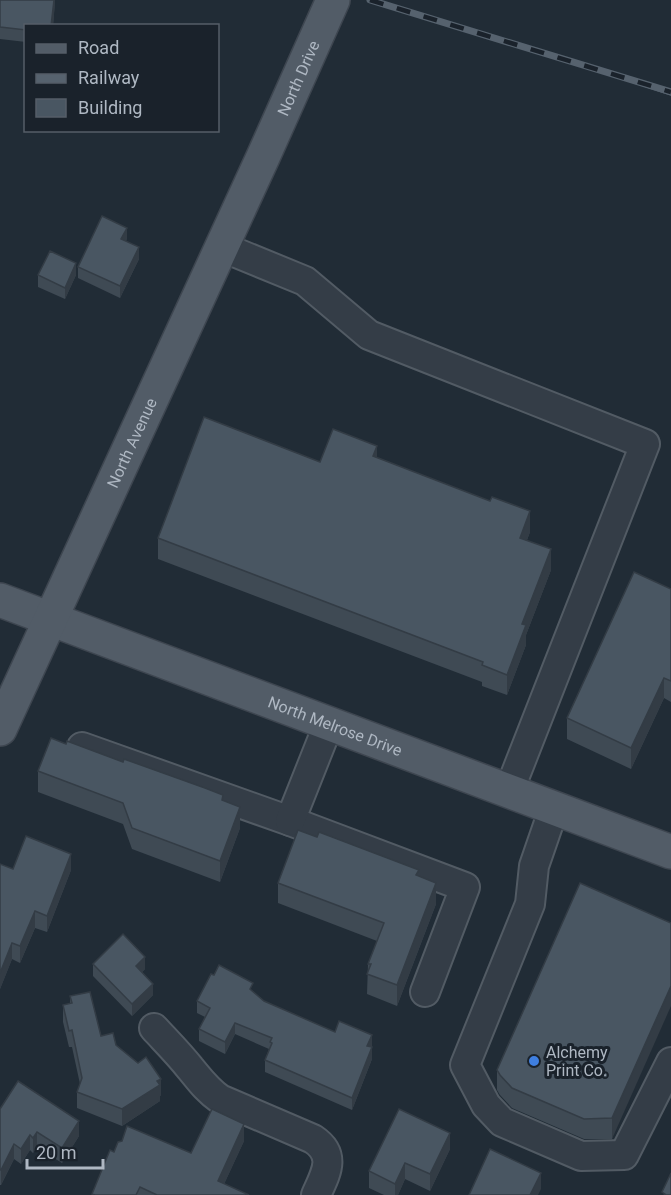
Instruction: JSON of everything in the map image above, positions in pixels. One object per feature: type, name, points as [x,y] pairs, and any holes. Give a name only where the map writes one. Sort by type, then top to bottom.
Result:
[{"type":"main road","name":"North Drive","points":[[263,157],[333,0]]},
{"type":"main road","name":"North Avenue","points":[[0,729],[263,157]]},
{"type":"main road","name":"North Melrose Drive","points":[[0,600],[671,852]]},
{"type":"lane","points":[[222,247],[305,281],[369,335],[645,444],[509,791]]},
{"type":"lane","points":[[290,821],[329,723]]},
{"type":"lane","points":[[78,746],[465,886],[425,992]]},
{"type":"lane","points":[[554,808],[534,866],[530,904],[465,1065],[486,1105],[502,1122],[581,1156],[624,1155],[671,1062]]},
{"type":"lane","points":[[154,1028],[204,1087],[212,1093],[313,1138],[322,1145],[328,1165],[321,1185]]},
{"type":"building","points":[[0,0],[54,0],[51,24],[24,24],[24,30],[0,27]]},
{"type":"building","points":[[102,216],[127,228],[121,239],[139,247],[120,286],[78,267]]},
{"type":"building","points":[[50,251],[76,263],[65,288],[38,275]]},
{"type":"building","points":[[204,417],[320,462],[333,429],[377,446],[373,456],[490,501],[492,497],[530,511],[520,538],[551,549],[522,624],[526,625],[507,675],[482,665],[483,662],[158,538]]},
{"type":"building","points":[[634,572],[671,589],[671,681],[664,678],[631,748],[567,718]]},
{"type":"building","points":[[51,738],[66,744],[67,741],[123,762],[124,759],[205,788],[223,795],[222,800],[240,807],[220,861],[132,828],[123,803],[38,771]]},
{"type":"building","points":[[298,830],[317,837],[319,832],[419,870],[416,875],[436,883],[397,985],[367,974],[371,964],[368,964],[384,923],[278,883]]},
{"type":"building","points":[[26,836],[71,854],[47,916],[35,911],[20,946],[12,943],[0,973],[0,864],[13,869]]},
{"type":"building","points":[[580,883],[671,923],[671,986],[612,1118],[584,1119],[512,1088],[497,1070]]},
{"type":"building","points":[[123,934],[145,957],[136,966],[153,984],[132,1004],[93,964]]},
{"type":"building","points":[[219,965],[253,983],[250,989],[264,1001],[335,1032],[339,1021],[372,1035],[367,1046],[372,1047],[352,1098],[265,1060],[272,1038],[235,1023],[225,1042],[199,1029],[210,1008],[197,1001],[211,974],[214,975]]},
{"type":"building","points":[[90,992],[101,1036],[113,1033],[116,1045],[138,1063],[146,1057],[161,1079],[157,1081],[160,1085],[122,1109],[77,1092],[82,1078],[72,1030],[69,1031],[63,1005],[72,1003],[70,996]]},
{"type":"building","points":[[18,1081],[79,1121],[62,1148],[37,1132],[33,1138],[30,1135],[21,1149],[14,1144],[0,1170],[0,1109]]},
{"type":"building","points":[[212,1109],[244,1124],[218,1181],[249,1195],[157,1195],[140,1187],[136,1195],[92,1194],[110,1150],[114,1152],[118,1142],[122,1141],[127,1126],[191,1153]]},
{"type":"building","points":[[399,1109],[450,1133],[430,1174],[405,1163],[395,1184],[369,1171]]},
{"type":"building","points":[[490,1149],[541,1173],[530,1195],[469,1195]]},
{"type":"building","points":[[671,1173],[671,1195],[664,1195],[662,1192]]},
{"type":"tram line","points":[[538,51],[671,95]]},
{"type":"railway","points":[[370,0],[671,92]]},
{"type":"place","name":"Alchemy Print Co.","points":[[534,1061]]}]
